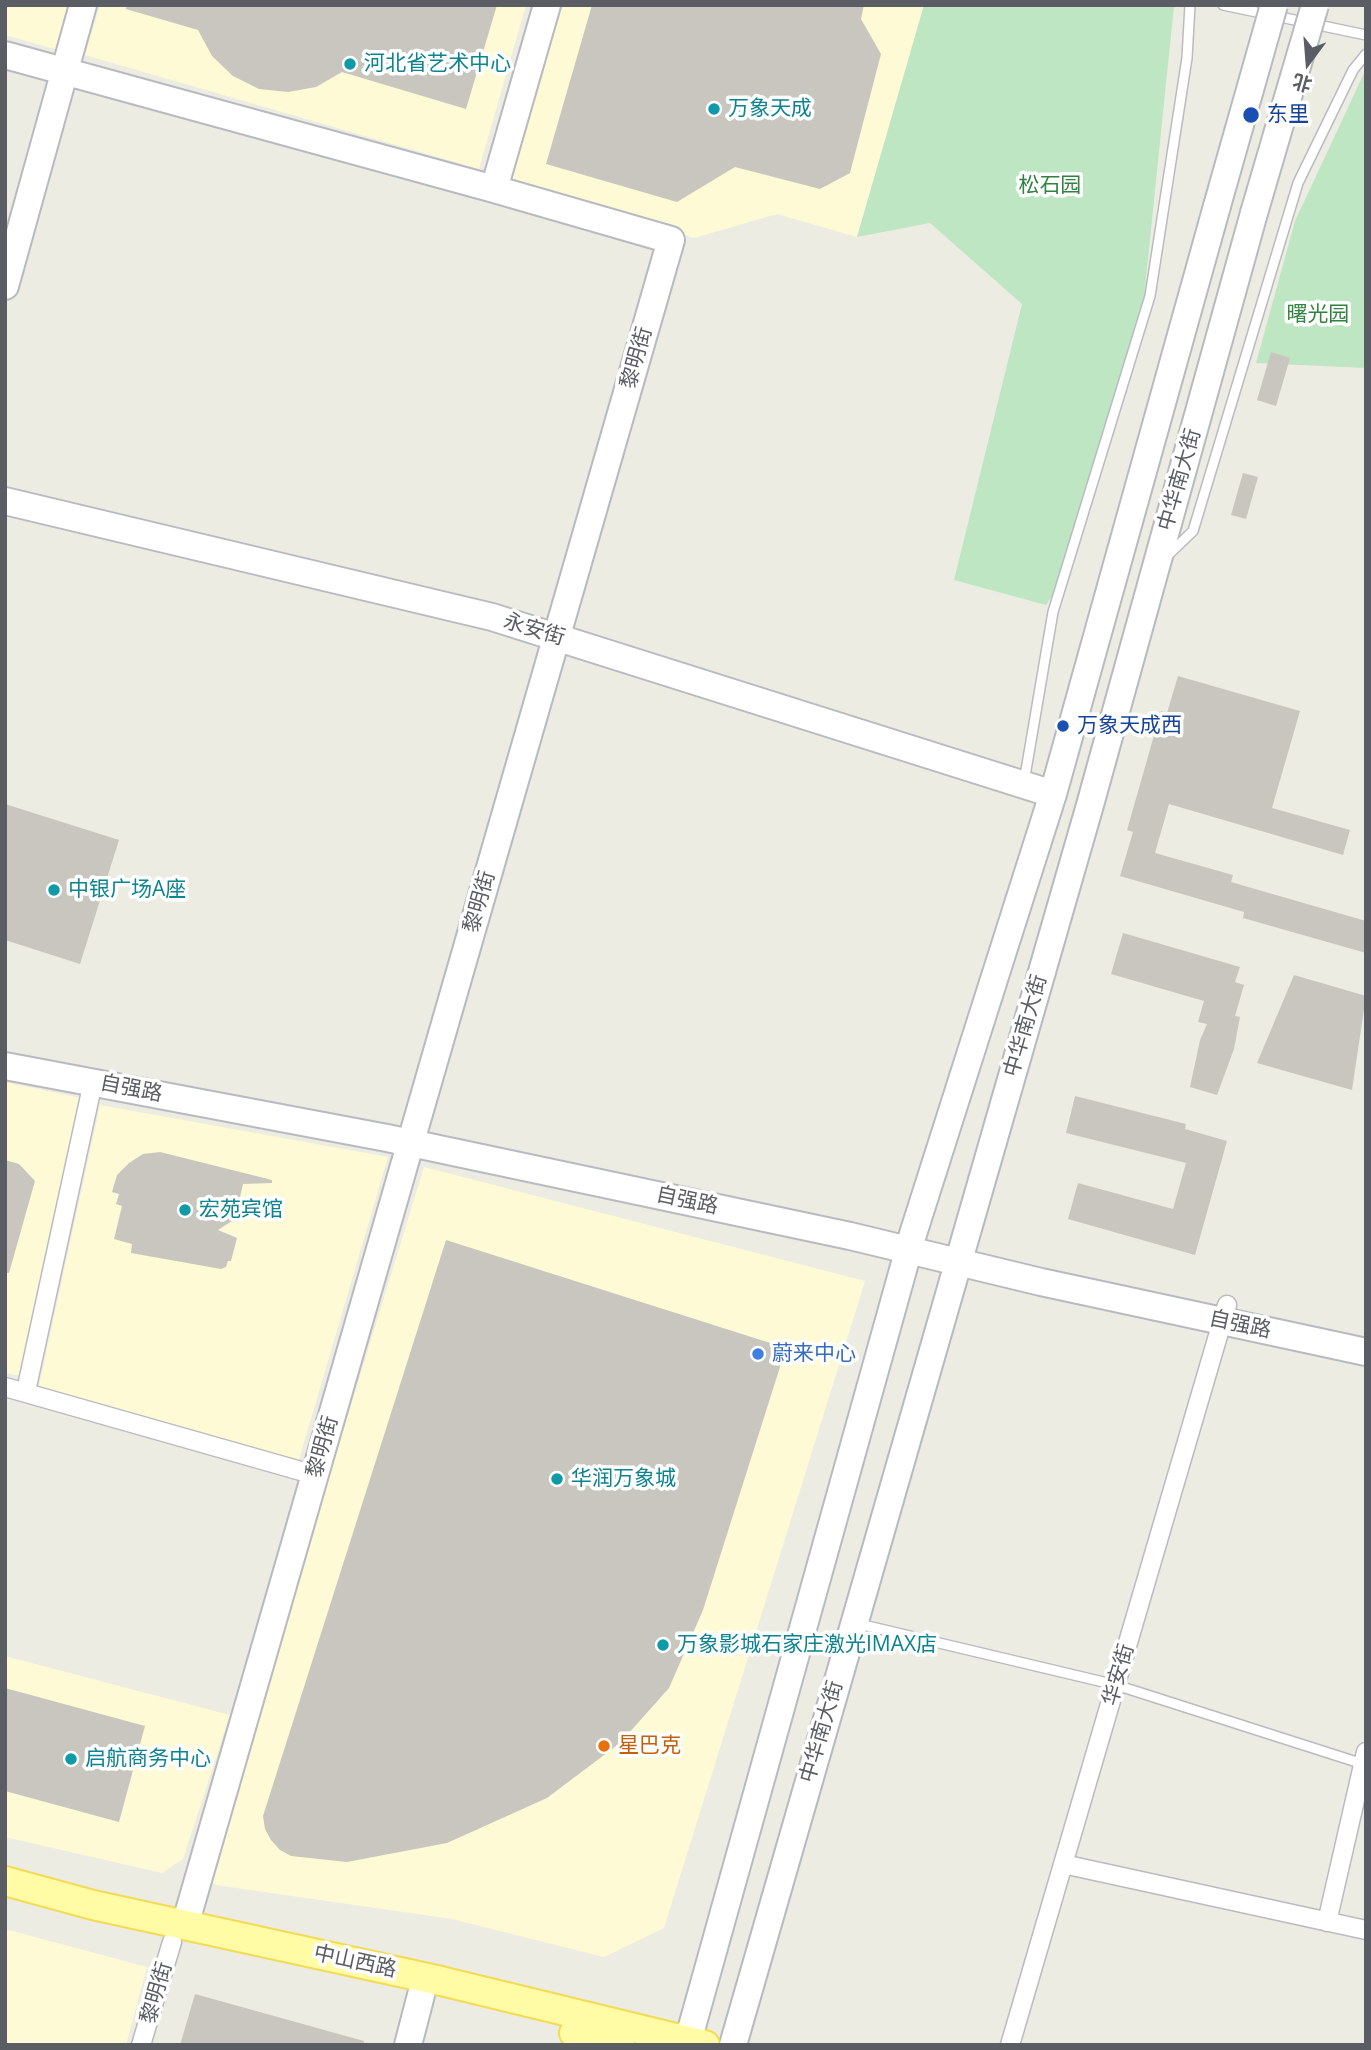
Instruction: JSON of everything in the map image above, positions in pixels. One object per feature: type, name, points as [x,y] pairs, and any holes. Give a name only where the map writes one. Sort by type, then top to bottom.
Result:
[{"type":"main road","points":[[5,286],[83,5]]},
{"type":"main road","points":[[5,55],[494,189],[547,5]]},
{"type":"main road","name":"中华南大街","points":[[693,2043],[911,1242],[1054,794],[1275,5]]},
{"type":"main road","name":"中华南大街","points":[[733,2045],[1315,5]]},
{"type":"main road","name":"黎明街","points":[[178,1933],[315,1475],[671,240],[494,189]]},
{"type":"main road","name":"永安街","points":[[5,501],[492,617],[1054,794]]},
{"type":"main road","name":"自强路","points":[[5,1049],[911,1242],[1225,1313],[1366,1352]]},
{"type":"main road","name":"自强路","points":[[5,1066],[413,1135]]},
{"type":"main road","name":"自强路","points":[[1225,1313],[1366,1335]]},
{"type":"main road","name":"中山西路","points":[[5,1881],[93,1905],[178,1933],[620,2045]]},
{"type":"main road","name":"中山西路","points":[[5,1900],[441,1981],[693,2043]]},
{"type":"main road","points":[[408,2045],[421,1996]]},
{"type":"street","points":[[26,1391],[93,1082]]},
{"type":"street","name":"华安街","points":[[1010,2045],[1225,1313]]},
{"type":"street","points":[[5,1387],[315,1475]]},
{"type":"street","points":[[1327,1922],[1364,1758]]},
{"type":"street","points":[[1063,1864],[1366,1930]]},
{"type":"street","name":"黎明街","points":[[141,2045],[178,1933]]},
{"type":"lane","points":[[1024,784],[1053,612],[1150,296],[1187,58],[1190,5]]},
{"type":"lane","points":[[1223,5],[1366,35]]},
{"type":"lane","points":[[1156,567],[1193,531],[1298,183],[1353,69],[1366,54]]},
{"type":"lane","points":[[854,1623],[1116,1685],[1364,1758]]},
{"type":"shaded area","points":[[5,5],[68,5],[55,49],[5,35]]},
{"type":"shaded area","points":[[100,5],[526,5],[479,169],[85,55]]},
{"type":"shaded area","name":"万象天成","points":[[560,5],[924,5],[857,237],[777,214],[694,238],[508,184]]},
{"type":"shaded area","points":[[5,1082],[80,1098],[22,1376],[5,1373]]},
{"type":"shaded area","points":[[100,1105],[388,1157],[298,1463],[39,1386]]},
{"type":"shaded area","points":[[424,1167],[865,1281],[664,1928],[604,1957],[452,1919],[216,1885],[206,1879]]},
{"type":"shaded area","points":[[5,1656],[230,1715],[183,1859],[162,1873],[5,1837]]},
{"type":"shaded area","points":[[5,1929],[147,1967],[126,2045],[5,2045]]},
{"type":"green space","name":"松石园","points":[[924,5],[1174,6],[1144,298],[1054,593],[1046,605],[954,580],[1022,304],[930,223],[857,237]]},
{"type":"green space","name":"曙光园","points":[[1366,69],[1366,368],[1256,363],[1295,221]]},
{"type":"building","name":"河北省艺术中心","points":[[127,5],[497,5],[466,109],[342,72],[316,87],[288,92],[259,89],[233,76],[212,56],[198,30],[126,9]]},
{"type":"building","name":"万象天成","points":[[592,5],[864,5],[861,19],[881,54],[850,173],[820,189],[735,167],[677,202],[546,164]]},
{"type":"building","points":[[1271,352],[1290,358],[1276,406],[1257,400]]},
{"type":"building","points":[[1243,473],[1258,477],[1246,519],[1231,515]]},
{"type":"building","points":[[1178,676],[1300,711],[1272,808],[1350,830],[1343,855],[1169,804],[1155,853],[1233,875],[1231,882],[1366,921],[1366,953],[1243,918],[1244,912],[1120,876],[1133,832],[1127,830],[1161,711],[1167,713]]},
{"type":"building","name":"中银广场A座","points":[[5,804],[119,840],[80,964],[5,940]]},
{"type":"building","points":[[1123,933],[1240,967],[1235,982],[1244,985],[1235,1016],[1240,1017],[1234,1049],[1217,1095],[1190,1087],[1200,1040],[1207,1024],[1198,1022],[1204,1001],[1111,974]]},
{"type":"building","points":[[1294,975],[1366,996],[1352,1090],[1257,1063]]},
{"type":"building","points":[[1075,1096],[1186,1124],[1185,1129],[1227,1141],[1195,1255],[1068,1219],[1078,1183],[1173,1209],[1186,1163],[1066,1133]]},
{"type":"building","name":"宏苑宾馆","points":[[160,1152],[272,1180],[272,1183],[243,1184],[235,1219],[218,1230],[237,1238],[231,1261],[228,1261],[226,1267],[221,1269],[131,1253],[132,1244],[114,1239],[122,1206],[116,1204],[119,1194],[112,1192],[117,1175],[143,1154]]},
{"type":"building","points":[[5,1160],[19,1164],[35,1181],[9,1273],[5,1273]]},
{"type":"building","name":"华润万象城","points":[[446,1240],[786,1348],[703,1610],[669,1688],[620,1743],[547,1798],[447,1843],[347,1862],[291,1856],[280,1850],[271,1840],[265,1829],[263,1816]]},
{"type":"building","name":"启航商务中心","points":[[5,1688],[145,1726],[119,1822],[5,1791]]},
{"type":"building","points":[[195,1994],[364,2041],[363,2045],[180,2045]]},
{"type":"place","name":"河北省艺术中心","points":[[350,64]]},
{"type":"place","name":"万象天成","points":[[714,109]]},
{"type":"place","name":"东里","points":[[1251,115]]},
{"type":"place","name":"万象天成西","points":[[1063,726]]},
{"type":"place","name":"中银广场A座","points":[[54,890]]},
{"type":"place","name":"宏苑宾馆","points":[[185,1210]]},
{"type":"place","name":"蔚来中心","points":[[758,1354]]},
{"type":"place","name":"华润万象城","points":[[557,1479]]},
{"type":"place","name":"万象影城石家庄激光IMAX店","points":[[663,1645]]},
{"type":"place","name":"星巴克","points":[[604,1746]]},
{"type":"place","name":"启航商务中心","points":[[71,1759]]}]
